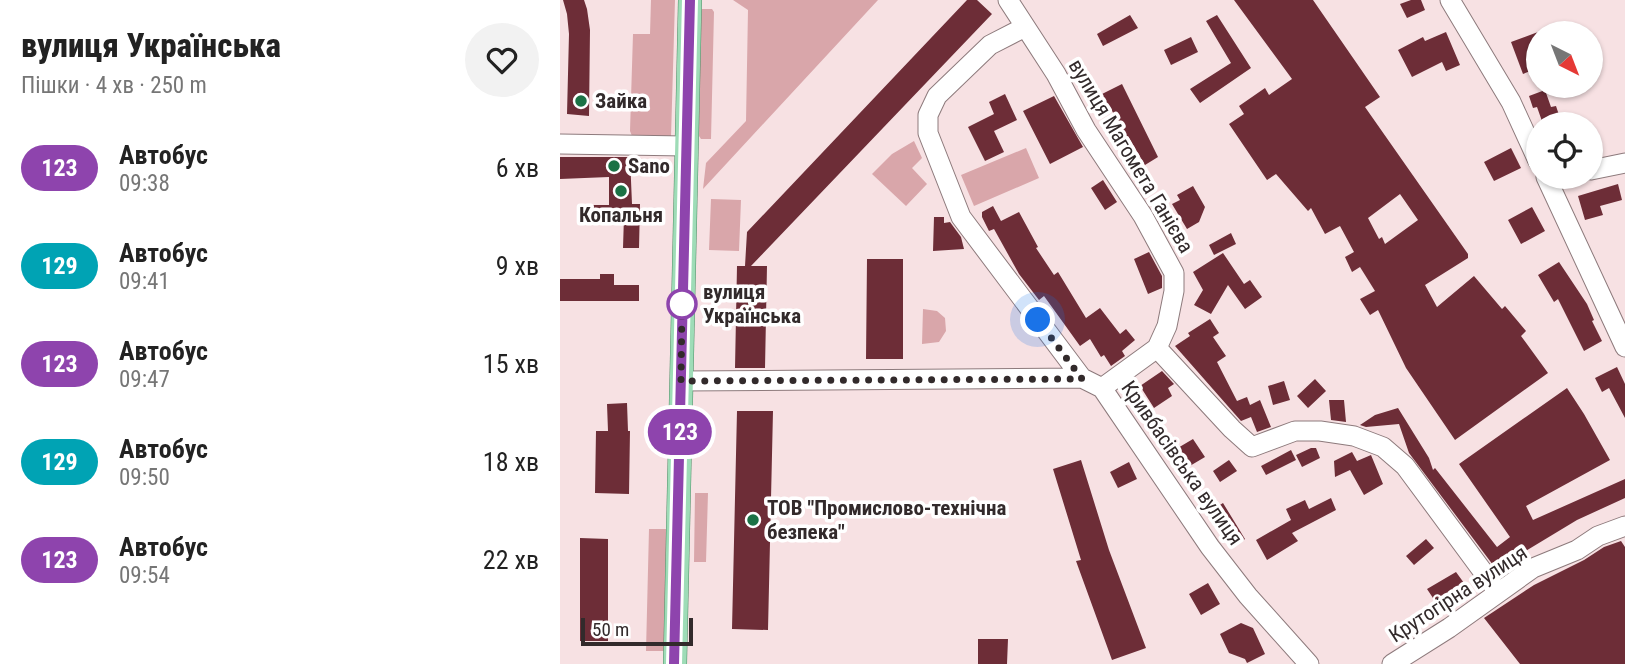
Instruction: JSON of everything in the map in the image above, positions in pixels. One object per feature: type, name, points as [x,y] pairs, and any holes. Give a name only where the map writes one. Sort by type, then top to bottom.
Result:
[{"type":"main road","points":[[674,664],[690,0]]},
{"type":"street","name":"вулиця Магомета Ганієва","points":[[1008,0],[1056,74],[1086,130],[1143,216],[1174,273],[1174,291],[1167,326],[1157,348]]},
{"type":"street","points":[[1450,0],[1511,102],[1526,135]]},
{"type":"street","points":[[1025,27],[990,45],[937,96],[928,115],[928,133],[961,217],[1082,379]]},
{"type":"street","points":[[560,144],[685,146]]},
{"type":"street","points":[[1603,168],[1625,163]]},
{"type":"street","points":[[1556,189],[1625,347]]},
{"type":"street","points":[[1102,387],[1157,348],[1231,429],[1252,447],[1295,431],[1320,431],[1354,436],[1383,446],[1405,466],[1498,592]]},
{"type":"street","points":[[681,381],[1082,379]]},
{"type":"street","name":"Кривбасівська вулиця","points":[[1082,379],[1102,387],[1210,547],[1248,596],[1309,664]]},
{"type":"street","name":"Крутогірна вулиця","points":[[1404,661],[1533,568],[1577,550],[1598,536],[1625,526]]},
{"type":"shaded area","points":[[651,0],[675,0],[671,137],[632,136],[630,131],[633,34],[650,34]]},
{"type":"shaded area","points":[[733,0],[878,0],[703,189],[706,163],[746,121],[748,10]]},
{"type":"shaded area","points":[[702,9],[712,9],[714,12],[711,139],[701,139],[699,136],[699,12]]},
{"type":"shaded area","points":[[914,141],[922,158],[912,168],[927,184],[906,206],[872,174],[892,154]]},
{"type":"shaded area","points":[[1026,148],[1039,178],[974,206],[961,175]]},
{"type":"shaded area","points":[[711,199],[741,200],[739,251],[709,250]]},
{"type":"shaded area","points":[[923,309],[937,311],[945,318],[946,331],[939,342],[922,344]]},
{"type":"shaded area","points":[[695,493],[708,493],[706,562],[694,562]]},
{"type":"shaded area","points":[[649,529],[668,529],[665,651],[646,651]]},
{"type":"building","points":[[563,0],[584,0],[587,9],[590,30],[589,116],[567,114],[569,34]]},
{"type":"building","points":[[967,0],[977,0],[992,14],[751,266],[767,266],[765,368],[735,368],[737,266],[745,266],[747,232]]},
{"type":"building","points":[[1234,0],[1313,0],[1380,97],[1365,107],[1468,254],[1468,258],[1425,285],[1437,307],[1474,276],[1502,309],[1505,306],[1526,331],[1521,336],[1548,373],[1455,440],[1406,368],[1378,310],[1370,315],[1360,299],[1375,291],[1360,267],[1352,272],[1345,257],[1354,252],[1340,226],[1325,234],[1311,208],[1308,211],[1276,174],[1267,180],[1229,124],[1244,114],[1239,106],[1265,88],[1269,95],[1292,79]],"holes":[[[1400,194],[1418,220],[1385,244],[1382,237],[1379,239],[1368,218]]]},
{"type":"building","points":[[1421,0],[1425,10],[1407,18],[1400,4]]},
{"type":"building","points":[[1130,15],[1138,28],[1103,46],[1097,34]]},
{"type":"building","points":[[1217,15],[1251,68],[1200,103],[1190,89],[1231,63],[1206,21]]},
{"type":"building","points":[[1446,32],[1460,65],[1446,71],[1442,62],[1412,77],[1398,50],[1423,37],[1425,41]]},
{"type":"building","points":[[1526,36],[1526,73],[1523,74],[1511,42]]},
{"type":"building","points":[[1191,37],[1198,52],[1171,65],[1164,50]]},
{"type":"building","points":[[1122,84],[1158,157],[1145,165],[1110,107],[1101,111],[1094,98]]},
{"type":"building","points":[[1005,94],[1017,120],[994,131],[1004,152],[985,161],[968,127],[994,114],[989,102]]},
{"type":"building","points":[[1054,96],[1083,147],[1050,164],[1023,111]]},
{"type":"building","points":[[1530,98],[1548,98],[1551,107],[1556,106],[1558,112],[1539,112],[1537,107],[1533,108]]},
{"type":"building","points":[[1511,148],[1521,168],[1494,181],[1484,162]]},
{"type":"building","points":[[560,157],[630,157],[632,204],[640,204],[639,248],[623,248],[624,216],[585,215],[585,205],[609,205],[609,177],[560,179]]},
{"type":"building","points":[[1103,180],[1117,202],[1105,210],[1091,188]]},
{"type":"building","points":[[1618,184],[1622,200],[1600,206],[1603,215],[1585,220],[1578,196]]},
{"type":"building","points":[[1193,186],[1205,207],[1199,222],[1187,229],[1172,204],[1180,200],[1177,195]]},
{"type":"building","points":[[993,206],[1001,221],[1019,212],[1038,247],[1036,248],[1054,275],[1058,272],[1086,318],[1100,308],[1120,334],[1126,329],[1135,340],[1122,351],[1125,356],[1111,366],[1104,355],[1101,357],[1090,339],[1080,346],[1044,296],[1039,300],[1019,274],[994,229],[989,231],[982,217],[982,212]]},
{"type":"building","points":[[1532,207],[1545,231],[1521,244],[1508,220]]},
{"type":"building","points":[[934,217],[944,217],[944,223],[950,222],[961,237],[964,249],[933,251]]},
{"type":"building","points":[[1231,233],[1236,244],[1214,255],[1209,245]]},
{"type":"building","points":[[1149,252],[1162,276],[1162,288],[1148,294],[1134,259]]},
{"type":"building","points":[[1223,253],[1244,284],[1250,280],[1262,297],[1245,309],[1228,285],[1211,314],[1194,305],[1203,290],[1193,272]]},
{"type":"building","points":[[867,259],[903,259],[903,359],[866,359]]},
{"type":"building","points":[[1559,262],[1587,304],[1602,341],[1584,351],[1558,299],[1554,302],[1538,275]]},
{"type":"building","points":[[600,274],[614,274],[614,285],[639,285],[639,301],[560,301],[560,279],[600,279]]},
{"type":"building","points":[[1210,319],[1219,333],[1213,337],[1226,356],[1217,362],[1237,401],[1247,397],[1250,405],[1260,400],[1271,427],[1257,432],[1251,417],[1241,421],[1175,346],[1190,336],[1188,333]]},
{"type":"building","points":[[1617,367],[1625,384],[1625,418],[1609,388],[1602,392],[1595,378]]},
{"type":"building","points":[[1162,371],[1174,384],[1168,388],[1172,396],[1154,408],[1140,386]]},
{"type":"building","points":[[1315,379],[1326,391],[1308,408],[1297,396]]},
{"type":"building","points":[[1284,381],[1290,400],[1273,405],[1268,386]]},
{"type":"building","points":[[1567,388],[1610,460],[1526,506],[1533,520],[1625,479],[1625,498],[1577,520],[1496,569],[1409,453],[1399,424],[1366,427],[1360,425],[1375,415],[1398,408],[1429,458],[1433,470],[1435,468],[1497,547],[1510,537],[1459,464]]},
{"type":"building","points":[[1329,400],[1344,400],[1346,422],[1331,420]]},
{"type":"building","points":[[627,403],[630,431],[629,494],[595,493],[596,431],[608,431],[607,404]]},
{"type":"building","name":"ТОВ \"Промислово-технічна безпека\"","points":[[737,411],[773,411],[768,630],[732,629]]},
{"type":"building","points":[[1193,439],[1205,457],[1183,470],[1171,452]]},
{"type":"building","points":[[1316,448],[1320,458],[1302,467],[1296,455]]},
{"type":"building","points":[[1291,450],[1296,460],[1266,475],[1261,466]]},
{"type":"building","points":[[1352,452],[1357,461],[1371,455],[1383,484],[1364,495],[1350,470],[1335,477],[1334,461]]},
{"type":"building","points":[[1081,460],[1109,550],[1146,648],[1112,660],[1076,561],[1081,560],[1053,469]]},
{"type":"building","points":[[1229,460],[1237,471],[1220,482],[1213,471]]},
{"type":"building","points":[[1129,462],[1137,479],[1118,488],[1110,472]]},
{"type":"building","points":[[1331,498],[1336,510],[1292,533],[1298,541],[1267,560],[1256,540],[1291,520],[1286,509],[1305,500],[1309,509]]},
{"type":"building","points":[[1223,503],[1245,539],[1235,546],[1218,522],[1214,525],[1206,514]]},
{"type":"building","points":[[580,538],[608,539],[608,641],[580,641]]},
{"type":"building","points":[[1426,539],[1434,548],[1414,565],[1406,556]]},
{"type":"building","points":[[1621,541],[1625,547],[1625,664],[1520,664],[1484,618],[1534,585],[1604,547]]},
{"type":"building","points":[[1456,572],[1464,583],[1435,601],[1427,589]]},
{"type":"building","points":[[1208,583],[1220,604],[1201,615],[1189,594]]},
{"type":"building","points":[[1241,623],[1253,628],[1265,654],[1247,663],[1245,659],[1229,653],[1220,634]]},
{"type":"building","points":[[978,639],[1008,639],[1007,664],[978,664]]},
{"type":"bus line","name":"123","points":[[674,664],[690,0]]},
{"type":"place","name":"Зайка","points":[[581,101]]},
{"type":"place","name":"Sano","points":[[614,166]]},
{"type":"place","name":"Копальня","points":[[621,191]]},
{"type":"place","name":"вулиця Українська","points":[[682,304]]},
{"type":"place","name":"ТОВ \"Промислово-технічна безпека\"","points":[[753,520]]},
{"type":"route","points":[[682,304],[681,381],[1082,379],[1038,320]]}]
